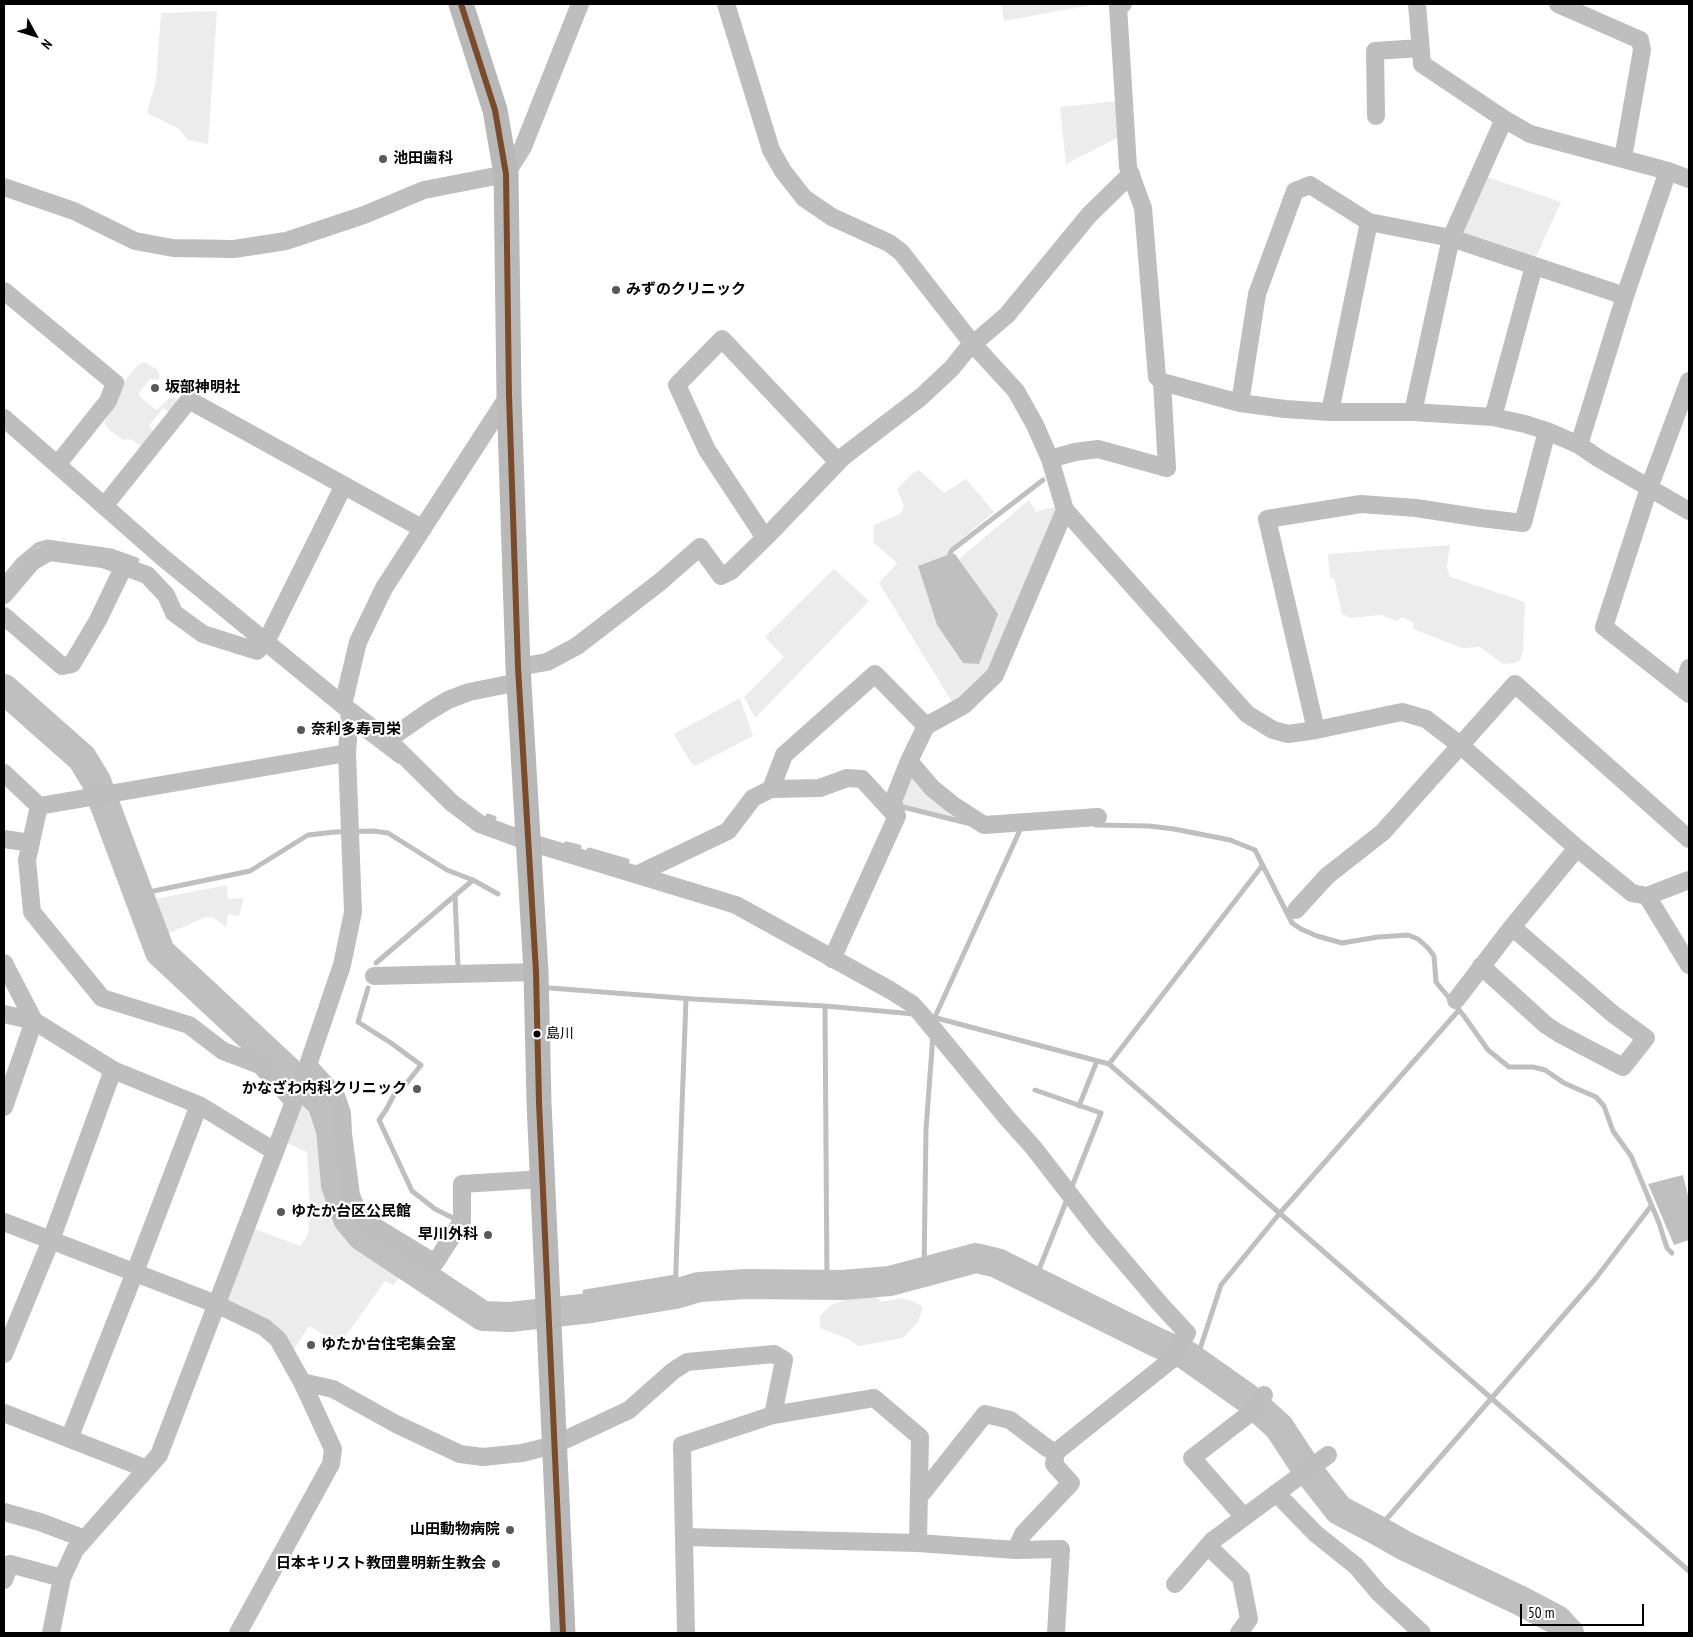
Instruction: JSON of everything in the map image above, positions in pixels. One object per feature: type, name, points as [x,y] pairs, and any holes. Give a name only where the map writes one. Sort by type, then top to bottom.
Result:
[{"type":"street","points":[[461,4],[495,110],[506,174],[509,395],[519,674],[536,972],[547,1293],[563,1633]]},
{"type":"street","points":[[4,187],[74,211],[135,241],[173,248],[234,249],[286,241],[364,215],[424,190],[506,174],[524,147],[580,4]]},
{"type":"street","points":[[726,4],[771,150],[783,171],[804,198],[832,217],[889,243],[901,252],[973,343],[1016,391],[1035,425],[1050,459],[1065,510],[1247,714],[1274,730],[1288,734],[1402,712],[1426,719],[1460,746],[1577,848],[1632,892],[1647,896],[1689,880]]},
{"type":"street","points":[[1123,4],[1118,6],[1128,167],[1143,208],[1157,377],[1162,382],[1240,403],[1285,409],[1330,412],[1413,412],[1493,417],[1548,431],[1579,445],[1689,511]]},
{"type":"street","points":[[1417,4],[1422,64],[1504,119],[1530,134],[1623,158],[1689,179]]},
{"type":"street","points":[[1558,4],[1640,40],[1642,50],[1623,158]]},
{"type":"street","points":[[1376,116],[1376,51],[1420,48]]},
{"type":"street","points":[[1413,412],[1451,238],[1504,119]]},
{"type":"street","points":[[1579,445],[1625,296],[1668,171]]},
{"type":"street","points":[[388,740],[448,700],[519,674],[578,646],[660,582],[700,547],[721,576],[731,571],[838,462],[920,397],[952,368],[973,343],[1007,315],[1090,215],[1131,174]]},
{"type":"street","points":[[1240,403],[1257,294],[1295,191],[1310,185],[1369,222],[1451,238],[1625,296]]},
{"type":"street","points":[[1330,412],[1369,222]]},
{"type":"street","points":[[1493,417],[1534,266]]},
{"type":"street","points":[[4,291],[115,383],[108,401],[57,465]]},
{"type":"street","points":[[765,538],[707,450],[677,385],[722,339],[838,462]]},
{"type":"street","points":[[1686,691],[1604,627],[1649,488],[1689,381]]},
{"type":"street","points":[[1050,459],[1075,452],[1098,449],[1167,468],[1162,382]]},
{"type":"street","points":[[51,1633],[62,1578],[75,1550],[160,1455],[307,1067],[342,965],[353,912],[346,708],[358,642],[384,588],[509,395]]},
{"type":"street","points":[[105,506],[189,400],[423,529]]},
{"type":"street","points":[[4,418],[161,556],[346,708],[388,740],[452,803],[480,824],[529,842],[736,905],[890,990],[912,1004],[922,1014],[1033,1147],[1100,1232],[1187,1333],[1171,1360],[1056,1452],[1054,1464],[1071,1484],[1023,1534],[1016,1550]]},
{"type":"street","points":[[1316,730],[1267,519],[1361,504],[1416,508],[1523,523],[1548,431]]},
{"type":"street","points":[[4,596],[32,562],[49,552],[103,559],[147,575],[166,595],[174,613],[202,634],[257,651],[266,642],[344,485]]},
{"type":"street","points":[[832,959],[897,816],[893,801],[926,726],[964,704],[995,675],[1065,510]]},
{"type":"street","points":[[147,575],[161,556]]},
{"type":"street","points":[[4,616],[62,666],[72,664],[98,620],[124,566]]},
{"type":"street","points":[[1686,691],[1689,668]]},
{"type":"street","points":[[771,789],[784,754],[875,674],[926,726]]},
{"type":"street","points":[[1296,910],[1327,876],[1383,832],[1515,684],[1689,839]]},
{"type":"street","points":[[39,806],[347,753]]},
{"type":"street","points":[[909,761],[932,788],[983,832],[1098,817]]},
{"type":"street","points":[[4,773],[39,806]]},
{"type":"street","points":[[638,874],[728,831],[753,798],[771,789],[820,788],[847,778],[862,779],[897,816]]},
{"type":"street","points":[[39,806],[28,860],[32,912],[102,998],[189,1025],[223,1051],[260,1065],[295,1098]]},
{"type":"street","points":[[4,839],[31,843]]},
{"type":"street","points":[[1456,1000],[1512,927],[1577,848]]},
{"type":"street","points":[[1647,896],[1689,965]]},
{"type":"street","points":[[1481,966],[1546,1025],[1623,1068],[1646,1038],[1613,1014],[1512,927]]},
{"type":"street","points":[[4,963],[34,1021],[4,1107]]},
{"type":"street","points":[[374,976],[536,972]]},
{"type":"street","points":[[4,1014],[34,1021],[113,1070],[199,1105],[274,1152]]},
{"type":"street","points":[[307,1067],[336,1096],[342,1113],[351,1195],[357,1210],[374,1226],[435,1263],[462,1220],[462,1184],[543,1179]]},
{"type":"street","points":[[4,1354],[51,1240],[113,1070]]},
{"type":"street","points":[[69,1439],[199,1105]]},
{"type":"street","points":[[4,1222],[216,1304],[264,1328],[278,1339],[302,1382],[333,1449],[331,1464],[238,1633]]},
{"type":"street","points":[[302,1382],[333,1389],[396,1424],[460,1454],[483,1457],[522,1453],[554,1445],[629,1410],[673,1371],[687,1362],[774,1354],[784,1360],[773,1414]]},
{"type":"street","points":[[1244,1517],[1192,1458],[1245,1417],[1264,1395]]},
{"type":"street","points":[[686,1633],[682,1445],[773,1414],[874,1398],[920,1437],[918,1543]]},
{"type":"street","points":[[4,1413],[147,1469]]},
{"type":"street","points":[[920,1496],[985,1414],[1010,1420],[1047,1448],[1056,1452]]},
{"type":"street","points":[[1175,1584],[1212,1541],[1328,1455]]},
{"type":"street","points":[[1276,1493],[1316,1534],[1356,1566],[1379,1593],[1422,1633]]},
{"type":"street","points":[[4,1512],[40,1522],[85,1539]]},
{"type":"street","points":[[684,1537],[918,1543],[1016,1550],[1060,1549],[1056,1633]]},
{"type":"street","points":[[1208,1546],[1241,1578],[1249,1619],[1239,1633]]},
{"type":"street","points":[[4,1580],[10,1564],[62,1578]]},
{"type":"shaded area","points":[[1001,4],[1097,4],[1004,21]]},
{"type":"shaded area","points":[[217,11],[208,144],[188,140],[179,129],[147,113],[156,81],[161,13]]},
{"type":"shaded area","points":[[1118,101],[1121,136],[1066,164],[1060,107]]},
{"type":"shaded area","points":[[1484,176],[1561,202],[1535,259],[1467,235],[1461,230]]},
{"type":"shaded area","points":[[144,362],[158,370],[160,376],[158,380],[150,379],[139,393],[140,397],[155,409],[158,409],[169,398],[177,399],[175,408],[170,413],[163,408],[149,426],[154,431],[141,446],[130,439],[123,440],[108,429],[104,423],[122,384],[138,365]]},
{"type":"shaded area","points":[[919,470],[944,493],[966,479],[994,512],[949,549],[950,554],[918,567],[937,625],[963,663],[997,614],[959,559],[1029,500],[1036,512],[1057,506],[989,672],[976,685],[952,702],[879,583],[897,563],[873,542],[874,525],[900,514],[904,506],[897,489],[913,473]]},
{"type":"shaded area","points":[[1450,545],[1447,567],[1450,577],[1525,602],[1523,652],[1520,660],[1515,663],[1503,664],[1480,647],[1462,648],[1413,629],[1414,623],[1403,617],[1396,621],[1381,615],[1350,618],[1342,614],[1334,578],[1330,579],[1328,554]]},
{"type":"shaded area","points":[[950,554],[955,554],[998,614],[979,664],[963,663],[937,625],[918,566]]},
{"type":"shaded area","points":[[834,569],[869,601],[755,718],[744,697],[784,657],[765,637]]},
{"type":"shaded area","points":[[740,698],[753,736],[695,766],[691,763],[674,734]]},
{"type":"shaded area","points":[[912,771],[977,827],[901,809],[899,805]]},
{"type":"shaded area","points":[[227,885],[228,899],[244,898],[239,916],[228,914],[226,927],[212,917],[206,917],[162,936],[149,908],[150,900]]},
{"type":"shaded area","points":[[304,1092],[315,1106],[320,1125],[328,1196],[334,1219],[343,1234],[402,1275],[393,1285],[385,1281],[340,1344],[309,1326],[293,1351],[285,1333],[268,1320],[228,1301],[228,1292],[252,1228],[300,1246],[308,1235],[310,1212],[307,1152],[285,1142]]},
{"type":"shaded area","points":[[1683,1175],[1689,1200],[1689,1240],[1674,1245],[1648,1184]]},
{"type":"shaded area","points":[[874,1293],[881,1302],[901,1298],[913,1301],[923,1307],[918,1322],[903,1338],[859,1346],[846,1338],[820,1328],[820,1316],[831,1305],[853,1297]]},
{"type":"waterway","points":[[950,554],[952,550],[1043,480]]},
{"type":"waterway","points":[[4,578],[18,561],[37,545],[47,542],[112,551],[137,560]]},
{"type":"waterway","points":[[4,689],[82,758],[96,781],[160,952],[322,1103],[331,1130],[336,1185],[348,1219],[362,1236],[483,1316],[510,1317],[591,1308],[675,1294],[699,1287],[746,1284],[842,1285],[890,1281],[976,1258],[997,1263],[1186,1355],[1247,1398],[1279,1427],[1306,1468],[1339,1510],[1405,1546],[1557,1620],[1569,1633]]},
{"type":"waterway","points":[[364,735],[398,761]]},
{"type":"waterway","points":[[903,807],[971,824]]},
{"type":"waterway","points":[[488,816],[494,818]]},
{"type":"waterway","points":[[1096,825],[1149,826],[1174,829],[1230,840],[1255,850],[1292,923],[1317,936],[1342,943],[1378,937],[1408,935],[1418,939],[1434,956],[1436,982],[1464,1016],[1488,1050],[1509,1067],[1533,1067],[1545,1070],[1564,1083],[1596,1097],[1604,1106],[1613,1131],[1631,1156],[1659,1223],[1667,1248],[1672,1253]]},
{"type":"waterway","points":[[934,1019],[1020,830]]},
{"type":"waterway","points":[[139,894],[250,871],[308,835],[373,831],[388,833],[447,870],[473,880],[498,894]]},
{"type":"waterway","points":[[566,844],[579,847]]},
{"type":"waterway","points":[[589,850],[627,861]]},
{"type":"waterway","points":[[1109,1064],[1262,866]]},
{"type":"waterway","points":[[376,963],[473,880]]},
{"type":"waterway","points":[[455,895],[458,967]]},
{"type":"waterway","points":[[368,988],[358,1022],[421,1065],[402,1089],[395,1093],[379,1120],[412,1191],[435,1209],[453,1218]]},
{"type":"waterway","points":[[550,988],[693,999],[825,1006],[914,1014]]},
{"type":"waterway","points":[[675,1294],[686,999]]},
{"type":"waterway","points":[[825,1006],[827,1284]]},
{"type":"waterway","points":[[1196,1361],[1221,1285],[1280,1213],[1459,1010]]},
{"type":"waterway","points":[[929,1016],[1109,1064],[1689,1571]]},
{"type":"waterway","points":[[924,1272],[926,1129],[933,1035]]},
{"type":"waterway","points":[[1079,1106],[1097,1061]]},
{"type":"waterway","points":[[1035,1090],[1101,1113],[1071,1189]]},
{"type":"waterway","points":[[1034,1282],[1068,1197]]},
{"type":"waterway","points":[[1377,1530],[1596,1278],[1651,1206]]},
{"type":"waterway","points":[[587,1308],[585,1292],[676,1277]]},
{"type":"transit line","points":[[461,4],[495,110],[506,174],[509,395],[518,667],[536,972],[539,1103],[563,1633]]},
{"type":"place","name":"池田歯科","points":[[383,159]]},
{"type":"place","name":"みずのクリニック","points":[[616,290]]},
{"type":"place","name":"坂部神明社","points":[[155,388]]},
{"type":"place","name":"奈利多寿司栄","points":[[301,730]]},
{"type":"place","name":"島川","points":[[537,1034]]},
{"type":"place","name":"かなざわ内科クリニック","points":[[417,1089]]},
{"type":"place","name":"ゆたか台区公民館","points":[[281,1212]]},
{"type":"place","name":"早川外科","points":[[488,1235]]},
{"type":"place","name":"ゆたか台住宅集会室","points":[[311,1345]]},
{"type":"place","name":"山田動物病院","points":[[510,1530]]},
{"type":"place","name":"日本キリスト教団豊明新生教会","points":[[496,1564]]}]
